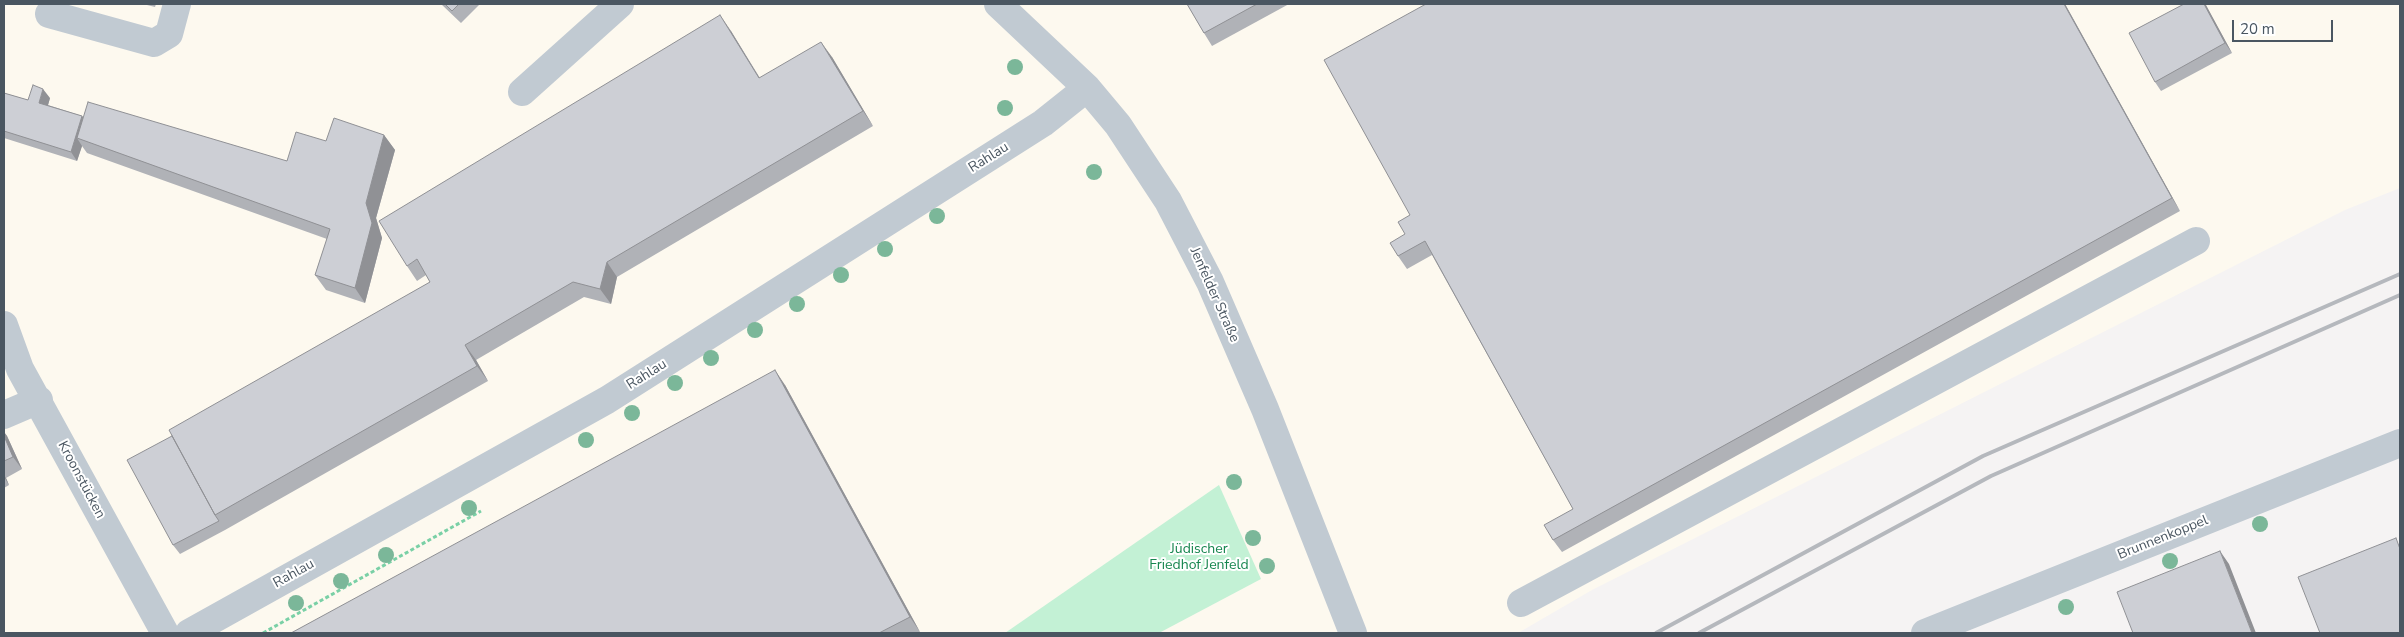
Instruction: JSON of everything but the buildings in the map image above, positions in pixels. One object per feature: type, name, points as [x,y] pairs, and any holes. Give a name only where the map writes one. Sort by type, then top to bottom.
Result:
[{"type":"street","points":[[49,14],[154,43],[169,34],[177,4]]},
{"type":"street","points":[[522,92],[620,4]]},
{"type":"street","name":"Jenfelder Straße","points":[[998,4],[1087,88],[1118,125],[1143,161],[1187,235],[1265,409],[1353,633]]},
{"type":"street","name":"Rahlau","points":[[189,633],[607,400],[1043,123],[1087,88]]},
{"type":"street","points":[[1521,603],[2196,241]]},
{"type":"street","name":"Kroonstücken","points":[[4,325],[20,369],[39,400],[165,633]]},
{"type":"street","points":[[4,415],[39,400]]},
{"type":"street","name":"Brunnenkoppel","points":[[1925,633],[2400,443]]},
{"type":"path","points":[[263,633],[482,510]]},
{"type":"shaded area","points":[[4,4],[2400,4],[2400,188],[2345,210],[1592,590],[1518,633],[4,633]]},
{"type":"green space","name":"Jüdischer Friedhof Jenfeld","points":[[1219,485],[1261,579],[1159,633],[1005,633]]},
{"type":"railway","points":[[1656,633],[1983,456],[2400,274]]},
{"type":"railway","points":[[1699,633],[1991,476],[2400,295]]}]
